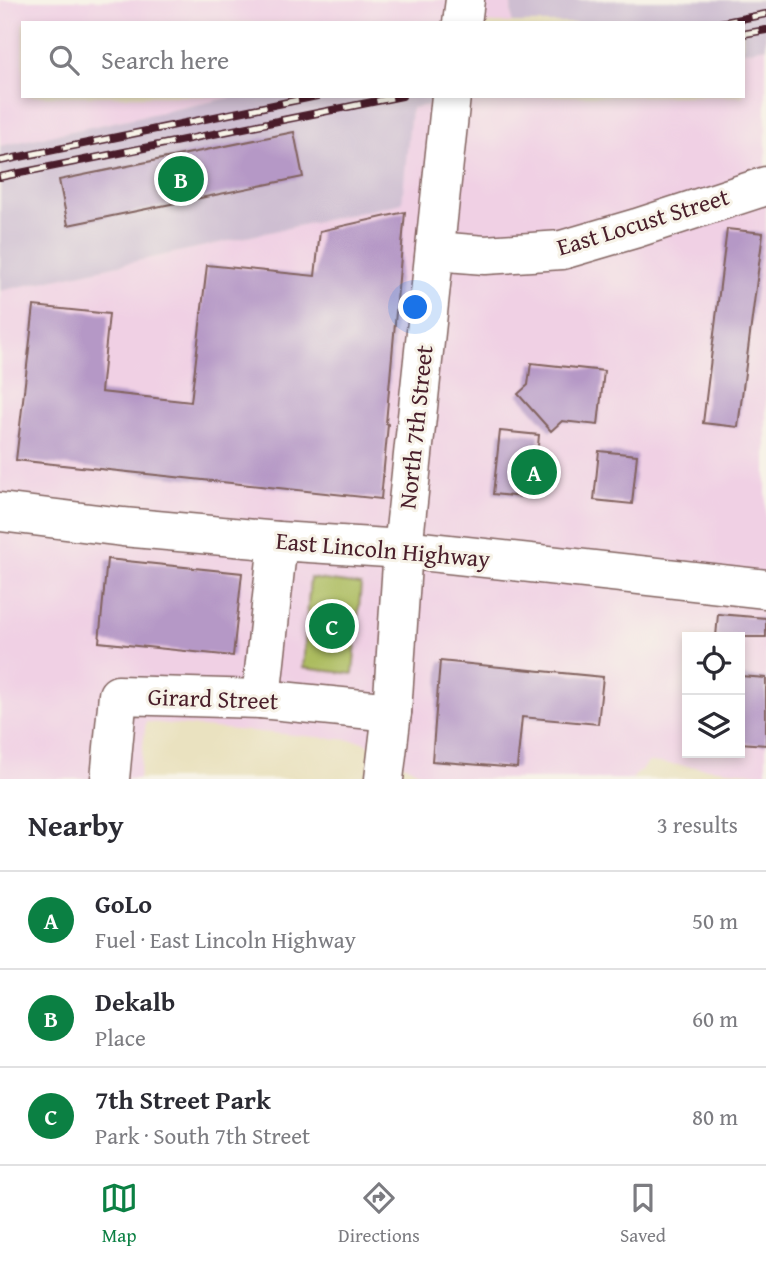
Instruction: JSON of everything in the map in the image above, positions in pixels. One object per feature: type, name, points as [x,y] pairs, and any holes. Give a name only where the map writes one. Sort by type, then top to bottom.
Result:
[{"type":"street","points":[[462,21],[465,0]]},
{"type":"street","name":"North 7th Street","points":[[384,779],[392,712],[403,549],[451,98]]},
{"type":"street","name":"East Locust Street","points":[[436,251],[485,255],[562,250],[766,186]]},
{"type":"street","name":"East Lincoln Highway","points":[[0,512],[123,527],[403,549],[766,589]]},
{"type":"street","points":[[261,699],[278,541]]},
{"type":"street","name":"Girard Street","points":[[110,779],[118,695],[261,699],[392,712]]},
{"type":"shaded area","points":[[0,0],[511,0],[512,21],[21,21],[21,98],[228,98],[0,146]]},
{"type":"shaded area","points":[[511,0],[766,0],[766,47],[745,51],[745,21],[512,21]]},
{"type":"shaded area","points":[[766,47],[766,774],[649,762],[632,779],[467,779],[420,773],[361,741],[146,722],[139,779],[0,779],[0,291],[401,203],[411,108],[468,98],[745,98],[745,51]]},
{"type":"shaded area","points":[[228,98],[468,98],[411,108],[402,203],[0,291],[0,146]]},
{"type":"green space","points":[[310,578],[361,585],[353,674],[303,668]]},
{"type":"building","points":[[294,132],[303,177],[68,225],[59,180]]},
{"type":"building","points":[[405,212],[381,499],[16,460],[34,306],[109,314],[101,392],[191,402],[207,265],[315,276],[320,231]]},
{"type":"building","points":[[727,229],[763,233],[738,427],[703,423]]},
{"type":"building","points":[[531,363],[604,371],[598,425],[562,421],[551,431],[518,394],[528,385]]},
{"type":"building","points":[[500,431],[539,435],[533,498],[493,494]]},
{"type":"building","points":[[599,451],[637,455],[632,504],[594,500]]},
{"type":"building","points":[[107,559],[242,573],[233,656],[99,642]]},
{"type":"building","points":[[718,614],[766,618],[766,637],[745,637],[745,632],[716,632]]},
{"type":"building","points":[[440,661],[603,677],[598,724],[522,717],[517,768],[432,761]]},
{"type":"building","points":[[745,676],[766,678],[766,745],[745,743]]},
{"type":"railway","points":[[730,21],[766,14]]},
{"type":"railway","points":[[745,34],[766,30]]},
{"type":"railway","points":[[0,161],[307,98]]},
{"type":"railway","points":[[0,177],[392,98]]},
{"type":"place","name":"Dekalb","points":[[181,179]]},
{"type":"place","name":"GoLo","points":[[534,472]]},
{"type":"place","name":"7th Street Park","points":[[332,626]]}]
